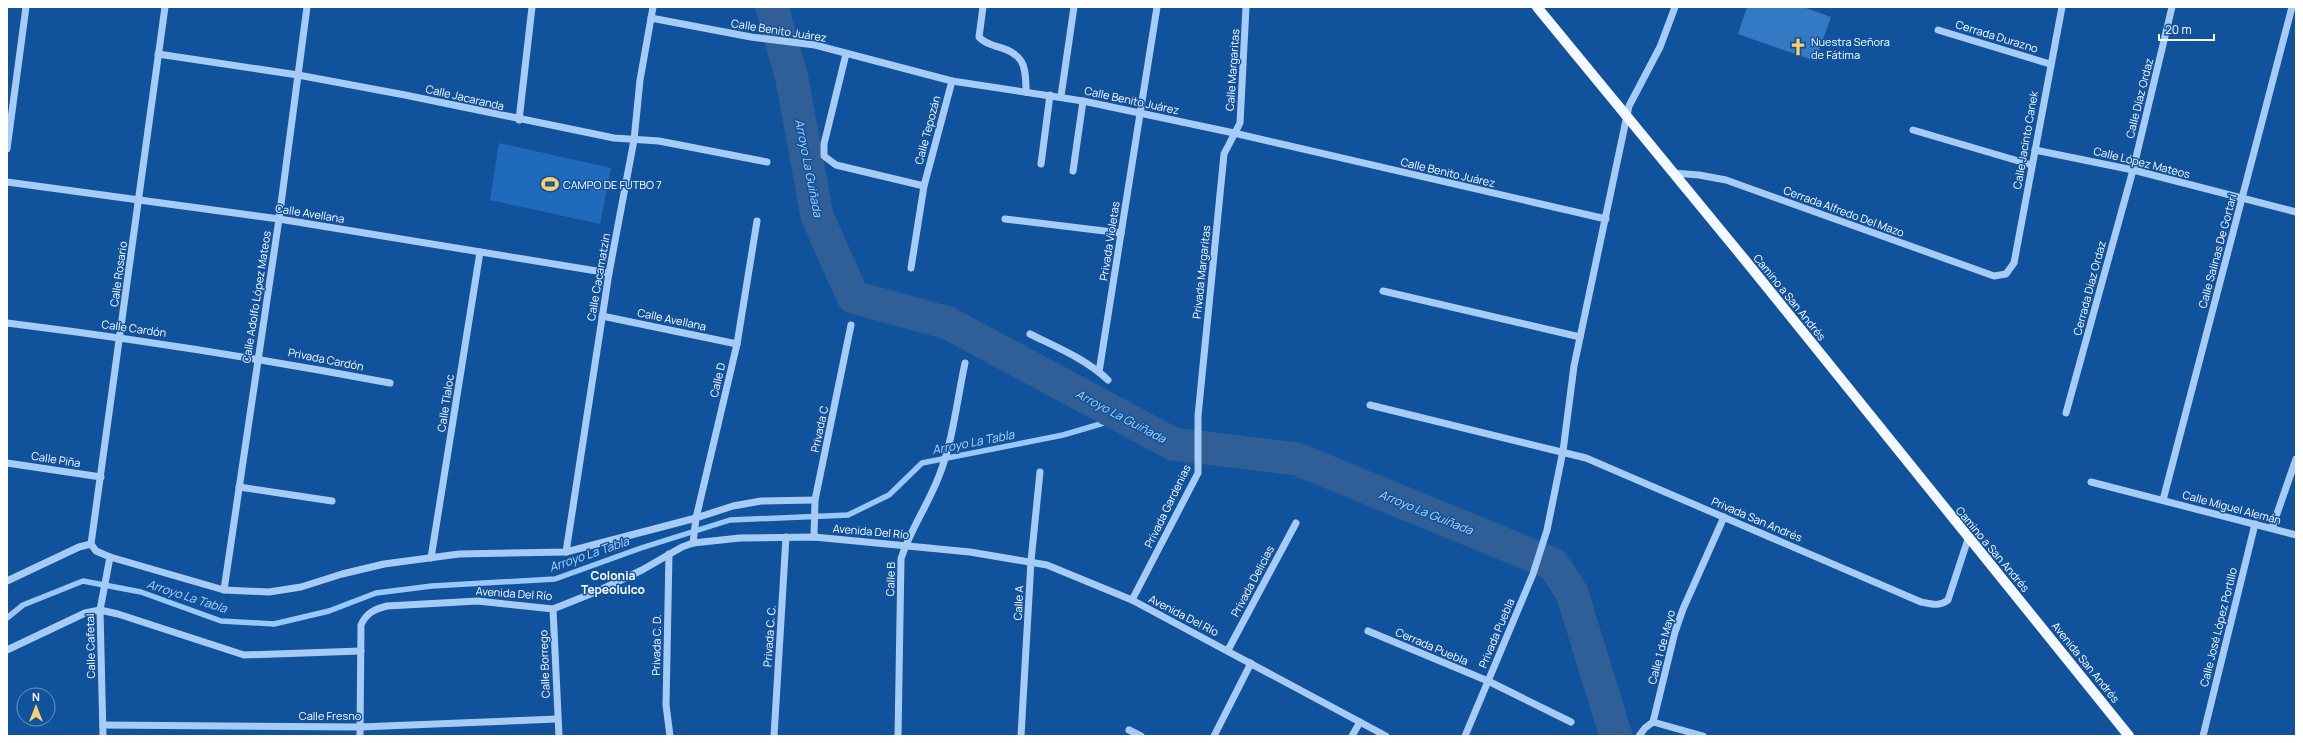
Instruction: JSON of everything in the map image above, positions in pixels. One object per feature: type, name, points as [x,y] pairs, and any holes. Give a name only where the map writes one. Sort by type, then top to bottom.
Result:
[{"type":"main road","name":"Camino a San Andrés","points":[[1537,7],[1968,539],[2023,603]]},
{"type":"main road","name":"Avenida San Andrés","points":[[2023,603],[2129,736]]},
{"type":"street","points":[[7,150],[11,88],[26,7]]},
{"type":"street","name":"Calle Rosario","points":[[92,544],[165,7]]},
{"type":"street","name":"Calle Adolfo López Mateos","points":[[224,590],[257,358],[279,219],[307,7]]},
{"type":"street","points":[[518,120],[532,7]]},
{"type":"street","name":"Calle Cacamatzin","points":[[566,552],[609,273],[634,140],[640,80],[653,7]]},
{"type":"street","points":[[983,7],[979,37],[988,44],[1011,50],[1018,56],[1024,68],[1026,92]]},
{"type":"street","points":[[1061,96],[1074,7]]},
{"type":"street","name":"Privada Violetas","points":[[1099,372],[1157,7]]},
{"type":"street","name":"Calle Margaritas","points":[[1234,133],[1240,123],[1246,7]]},
{"type":"street","points":[[1563,451],[1580,337],[1626,118],[1633,96],[1660,47],[1675,7]]},
{"type":"street","name":"Calle Jacinto Canek","points":[[2006,274],[2014,263],[2050,64],[2062,7]]},
{"type":"street","name":"Calle Díaz Ordaz","points":[[2133,170],[2172,7]]},
{"type":"street","name":"Calle Salinas De Gortari","points":[[2162,500],[2292,7]]},
{"type":"street","name":"Calle Benito Juárez","points":[[651,18],[766,39],[800,42],[952,81],[1061,96],[1234,133],[1606,219]]},
{"type":"street","name":"Cerrada Durazno","points":[[1938,30],[2050,64]]},
{"type":"street","name":"Calle Jacaranda","points":[[158,54],[298,75],[406,94],[518,120],[614,138],[659,140],[767,162]]},
{"type":"street","points":[[846,54],[824,144],[824,156],[836,165],[924,186]]},
{"type":"street","name":"Calle Tepozán","points":[[911,268],[924,186],[952,81]]},
{"type":"street","points":[[1041,164],[1050,95]]},
{"type":"street","points":[[1073,171],[1083,101]]},
{"type":"street","points":[[1913,130],[2032,165]]},
{"type":"street","name":"Privada Margaritas","points":[[1198,416],[1224,154],[1234,133]]},
{"type":"street","name":"Calle López Mateos","points":[[2035,150],[2133,170],[2296,212]]},
{"type":"street","name":"Cerrada Díaz Ordaz","points":[[2066,413],[2133,170]]},
{"type":"street","name":"Cerrada Alfredo Del Mazo","points":[[1673,173],[1699,175],[1726,180],[1994,276],[2006,274]]},
{"type":"street","name":"Calle Avellana","points":[[7,182],[279,219],[609,273]]},
{"type":"street","points":[[1005,219],[1122,232]]},
{"type":"street","name":"Calle D","points":[[693,540],[695,520],[737,344],[757,221]]},
{"type":"street","name":"Calle Tlaloc","points":[[431,558],[480,252]]},
{"type":"street","points":[[1383,291],[1580,337]]},
{"type":"street","name":"Calle Avellana","points":[[602,316],[737,344]]},
{"type":"street","name":"Calle Cardón","points":[[7,323],[120,337],[257,358]]},
{"type":"street","name":"Privada C","points":[[814,537],[815,503],[851,326]]},
{"type":"street","points":[[1030,334],[1061,349],[1099,372],[1108,380]]},
{"type":"street","name":"Privada Cardón","points":[[257,358],[390,383]]},
{"type":"street","name":"Calle B","points":[[898,736],[901,559],[906,544],[923,514],[940,475],[948,445],[965,363]]},
{"type":"street","name":"Privada San Andrés","points":[[1370,405],[1563,451],[1586,458],[1921,602],[1942,604],[1948,600],[1968,539]]},
{"type":"street","name":"Privada Gardenias","points":[[1132,600],[1198,473],[1198,416]]},
{"type":"street","name":"Privada Puebla","points":[[1563,451],[1543,544],[1533,574],[1488,681],[1571,722]]},
{"type":"street","points":[[2272,528],[2296,459]]},
{"type":"street","name":"Calle Piña","points":[[7,463],[101,477]]},
{"type":"street","name":"Calle A","points":[[1021,736],[1031,561],[1040,472]]},
{"type":"street","name":"Calle Miguel Alemán","points":[[2091,482],[2296,535]]},
{"type":"street","points":[[239,487],[332,502]]},
{"type":"street","points":[[7,581],[79,547],[92,544],[96,551],[110,557],[224,590],[269,592],[301,587],[342,574],[384,564],[459,554],[566,552],[695,520],[714,511],[761,501],[815,503]]},
{"type":"street","name":"Calle 1 de Mayo","points":[[1654,722],[1679,621],[1724,517]]},
{"type":"street","name":"Privada Delicias","points":[[1228,650],[1296,523]]},
{"type":"street","name":"Calle José López Portillo","points":[[2203,736],[2255,524]]},
{"type":"street","name":"Avenida Del Río","points":[[360,736],[361,625],[365,617],[378,608],[387,606],[478,600],[553,608],[636,573],[693,540],[786,537],[814,537],[906,544],[1031,561],[1065,571],[1132,600],[1228,650],[1386,736]]},
{"type":"street","name":"Privada C. C.","points":[[774,736],[786,537]]},
{"type":"street","name":"Privada C. D.","points":[[668,554],[666,705],[670,736]]},
{"type":"street","name":"Calle Cafetal","points":[[103,736],[100,610],[110,557]]},
{"type":"street","name":"Calle Borrego","points":[[553,608],[559,736]]},
{"type":"street","points":[[7,650],[85,613],[100,610],[118,614],[244,655],[361,651]]},
{"type":"street","name":"Cerrada Puebla","points":[[1368,631],[1488,681]]},
{"type":"street","points":[[1214,736],[1251,663]]},
{"type":"street","points":[[1465,736],[1488,681]]},
{"type":"street","name":"Calle Fresno","points":[[102,725],[360,727],[558,719]]},
{"type":"street","points":[[1352,736],[1360,722]]},
{"type":"street","points":[[1639,736],[1645,728],[1654,722],[1703,736]]},
{"type":"street","points":[[1129,730],[1141,736]]},
{"type":"shaded area","name":"CAMPO DE FUTBO 7","points":[[499,143],[611,168],[600,224],[490,200]]},
{"type":"building","name":"Nuestra Señora de Fátima","points":[[1747,7],[1803,7],[1831,17],[1815,61],[1738,34]]},
{"type":"waterway","name":"Arroyo La Guiñada","points":[[772,7],[792,79],[817,216],[853,297],[948,323],[1173,444],[1297,459],[1553,564],[1572,593],[1616,736]]},
{"type":"waterway","name":"Arroyo La Tabla","points":[[7,618],[23,605],[83,581],[141,592],[221,621],[274,624],[329,611],[376,593],[432,586],[555,579],[641,548],[730,520],[848,515],[889,495],[922,463],[1063,435],[1124,417]]},
{"type":"place","name":"Nuestra Señora de Fátima","points":[[1798,47]]},
{"type":"place","name":"CAMPO DE FUTBO 7","points":[[550,184]]},
{"type":"district","name":"Colonia Tepeolulco","points":[[613,582]]}]
